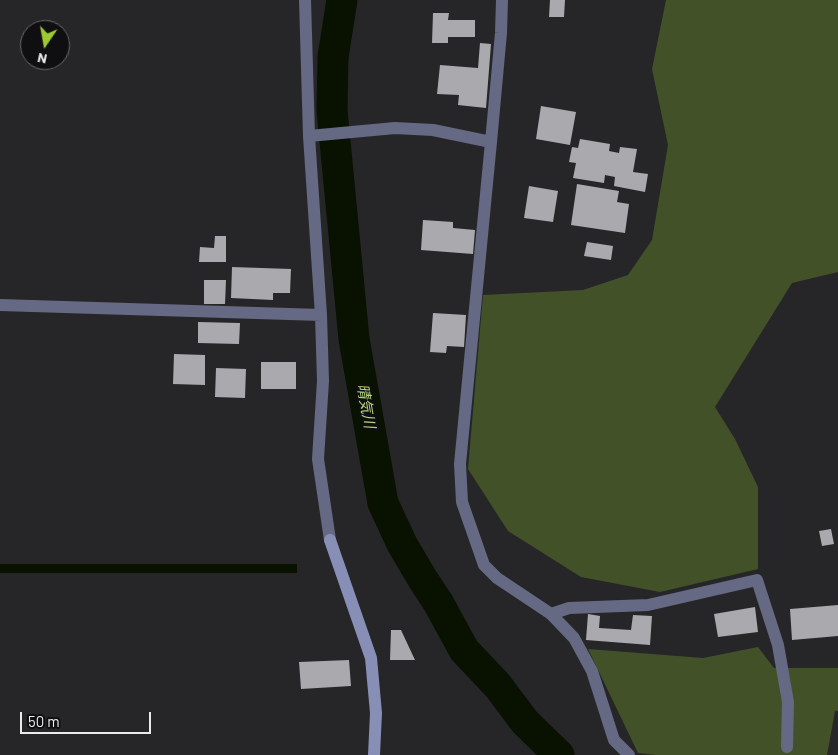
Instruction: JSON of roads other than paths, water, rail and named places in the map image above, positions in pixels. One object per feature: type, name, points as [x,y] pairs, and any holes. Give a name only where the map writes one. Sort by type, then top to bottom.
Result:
[{"type":"street","points":[[305,0],[309,136],[321,315],[323,381],[318,459],[330,540],[370,658],[376,713],[374,755]]},
{"type":"street","points":[[502,0],[501,33],[460,464],[462,502],[484,565],[497,578],[551,614],[574,638],[592,671],[614,740],[629,755]]},
{"type":"street","points":[[309,136],[395,128],[433,130],[491,142]]},
{"type":"street","points":[[0,305],[321,315]]},
{"type":"street","points":[[551,614],[569,608],[648,605],[757,580],[780,654],[788,702],[787,747]]},
{"type":"waterway","name":"晴気川","points":[[342,0],[333,57],[332,110],[354,339],[383,503],[402,544],[439,604],[464,650],[498,686],[525,722],[559,755]]}]
